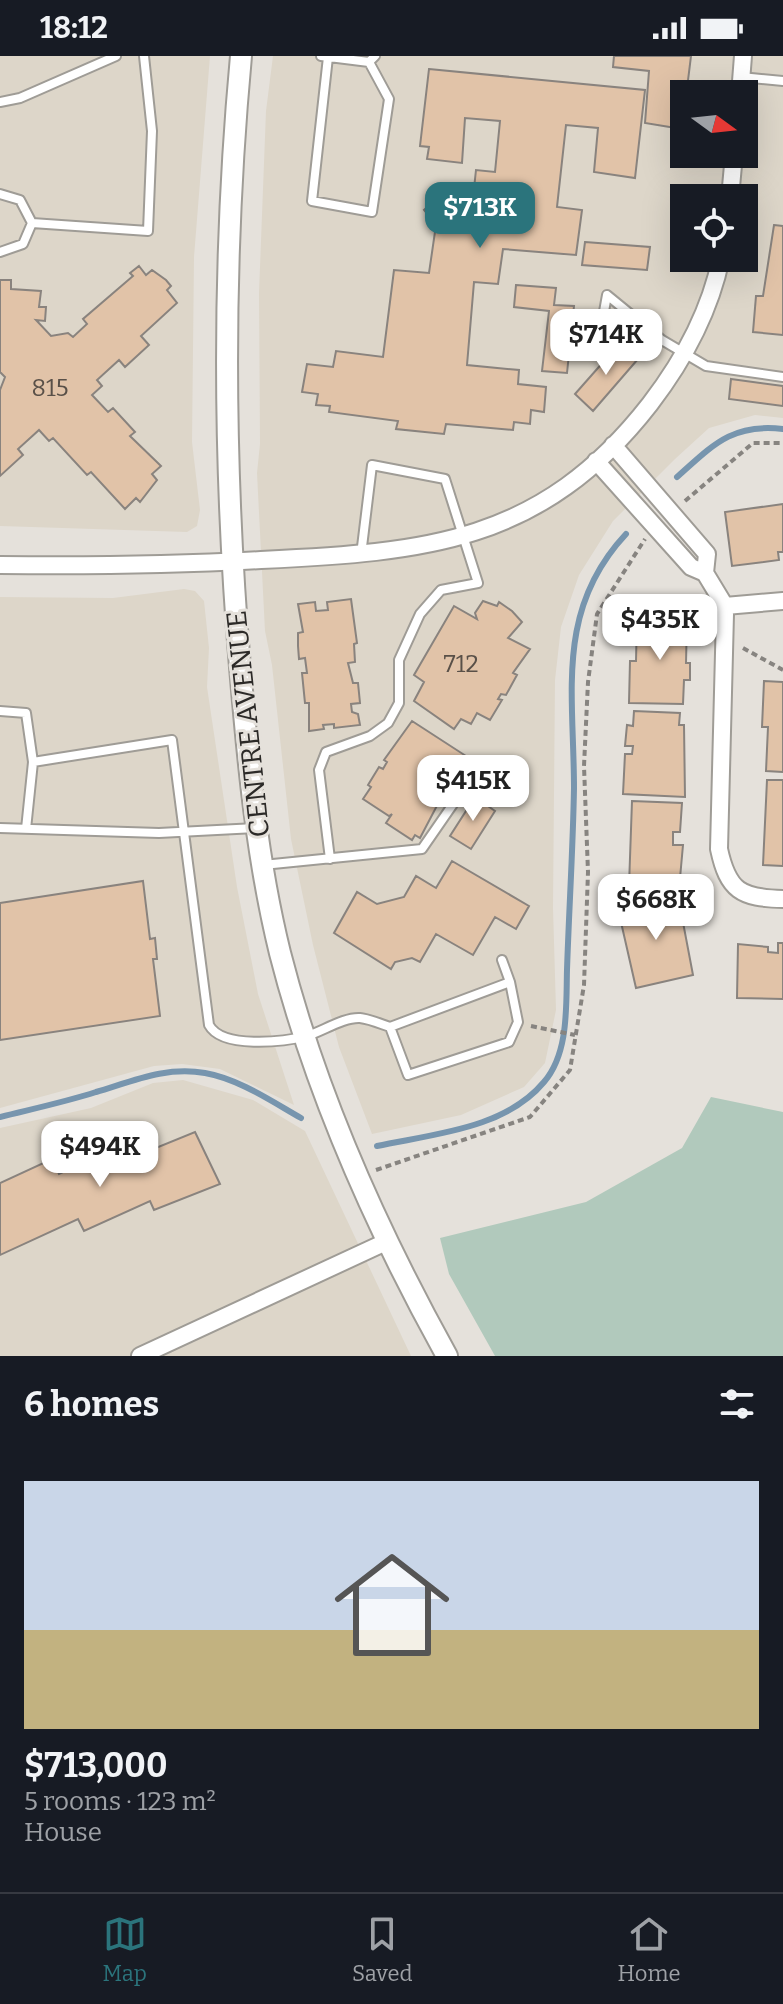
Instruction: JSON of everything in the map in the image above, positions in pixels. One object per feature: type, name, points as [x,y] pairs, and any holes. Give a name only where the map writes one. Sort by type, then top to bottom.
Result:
[{"type":"street","name":"CENTRE AVENUE","points":[[241,56],[228,237],[226,377],[232,562],[263,865],[280,951],[304,1037],[388,1241],[447,1356]]},
{"type":"street","points":[[741,80],[743,56]]},
{"type":"street","points":[[0,565],[232,562],[361,555],[428,547],[466,536],[543,501],[613,445],[667,381],[684,354],[707,306],[717,272]]},
{"type":"street","points":[[613,445],[707,554],[705,573]]},
{"type":"street","points":[[596,461],[691,567],[705,573],[725,606],[726,668],[719,849],[724,874],[733,887],[748,896],[783,899]]},
{"type":"street","points":[[725,606],[783,601]]},
{"type":"street","points":[[140,1356],[388,1241]]},
{"type":"lane","points":[[0,102],[20,98],[116,56]]},
{"type":"lane","points":[[32,223],[148,231],[152,131],[144,56]]},
{"type":"lane","points":[[321,56],[372,59],[389,99],[372,212],[312,201],[328,57]]},
{"type":"lane","points":[[758,84],[783,81]]},
{"type":"lane","points":[[0,194],[18,198],[30,213],[32,223],[23,244],[0,252]]},
{"type":"lane","points":[[597,350],[607,295],[684,354],[706,366],[783,377]]},
{"type":"lane","points":[[330,859],[319,770],[326,752],[370,736],[388,723],[399,703],[399,660],[420,614],[441,590],[478,583],[466,536],[445,479],[372,465],[361,555]]},
{"type":"lane","points":[[0,711],[26,713],[33,762],[26,829]]},
{"type":"lane","points":[[33,762],[172,740],[209,1025],[220,1038],[236,1042],[304,1037],[358,1018],[390,1027],[510,982]]},
{"type":"lane","points":[[263,865],[422,849],[478,768]]},
{"type":"lane","points":[[0,828],[182,832],[257,827]]},
{"type":"lane","points":[[390,1027],[408,1075],[509,1042],[518,1022],[502,960]]},
{"type":"path","points":[[671,513],[753,443],[783,443]]},
{"type":"path","points":[[359,1175],[530,1117],[570,1070],[584,985],[588,872],[584,766],[588,682],[597,614],[654,527]]},
{"type":"path","points":[[741,647],[783,670]]},
{"type":"path","points":[[543,1030],[575,1035]]},
{"type":"shaded area","points":[[0,56],[210,56],[194,257],[192,442],[200,510],[197,526],[187,532],[0,526]]},
{"type":"shaded area","points":[[273,56],[783,56],[783,418],[755,415],[709,428],[675,459],[613,521],[579,575],[561,627],[555,680],[553,908],[556,1010],[545,1063],[524,1087],[461,1115],[372,1134],[339,1047],[291,839],[272,665],[265,631],[257,473],[260,444],[259,293],[266,111]]},
{"type":"shaded area","points":[[184,589],[195,591],[204,601],[209,648],[207,687],[237,887],[258,994],[294,1105],[220,1069],[182,1064],[154,1066],[0,1108],[0,597],[113,598]]},
{"type":"shaded area","points":[[183,1080],[253,1100],[305,1131],[411,1356],[0,1356],[0,1128],[91,1108],[153,1083]]},
{"type":"green space","points":[[711,1097],[783,1112],[783,1356],[495,1356],[449,1274],[440,1238],[586,1202],[682,1148]]},
{"type":"building","points":[[614,56],[691,56],[688,80],[670,80],[670,127],[645,123],[649,71],[613,67]]},
{"type":"building","points":[[429,69],[645,90],[635,178],[594,172],[598,128],[566,125],[557,207],[582,210],[576,255],[503,249],[498,284],[474,282],[467,365],[519,370],[518,384],[546,387],[544,412],[531,410],[530,424],[514,422],[513,430],[446,424],[444,434],[396,429],[398,421],[329,412],[330,406],[316,405],[318,394],[302,392],[307,364],[333,367],[336,351],[383,357],[394,270],[429,273],[436,225],[424,210],[437,199],[451,218],[462,207],[472,207],[476,170],[495,172],[500,121],[465,118],[462,163],[427,159],[429,147],[420,146]]},
{"type":"building","points":[[774,225],[783,226],[783,335],[753,332],[756,296],[763,296]]},
{"type":"building","points":[[585,242],[650,247],[647,270],[582,265]]},
{"type":"building","points":[[139,266],[146,275],[152,270],[166,280],[171,286],[167,290],[177,303],[141,336],[149,345],[125,367],[119,360],[97,380],[102,386],[92,395],[108,412],[113,408],[135,432],[130,436],[161,466],[152,474],[157,480],[140,502],[136,498],[125,509],[91,472],[87,475],[53,438],[49,441],[39,430],[18,449],[23,455],[0,476],[0,390],[5,377],[0,372],[0,280],[11,280],[11,289],[41,291],[39,307],[46,307],[45,321],[36,320],[51,336],[68,333],[73,337],[87,324],[83,319],[133,276],[130,273]]},
{"type":"building","points":[[516,285],[556,288],[554,305],[574,306],[567,373],[542,371],[549,311],[514,307]]},
{"type":"building","points":[[620,343],[638,359],[593,411],[575,394]]},
{"type":"building","points":[[731,379],[783,386],[783,406],[729,399]]},
{"type":"building","points":[[783,504],[783,552],[778,552],[779,560],[732,566],[725,512]]},
{"type":"building","points":[[351,599],[357,643],[354,644],[355,662],[348,663],[353,683],[358,683],[360,703],[351,704],[352,712],[358,714],[360,725],[334,728],[334,724],[323,725],[324,729],[309,731],[309,703],[305,703],[302,673],[307,673],[305,658],[299,659],[298,633],[303,632],[298,604],[315,602],[316,611],[328,610],[327,602]]},
{"type":"building","points":[[483,601],[497,606],[499,602],[512,611],[522,622],[508,638],[530,649],[513,673],[517,675],[506,695],[501,694],[498,699],[502,700],[490,720],[477,713],[471,724],[461,719],[454,729],[414,701],[424,682],[414,675],[454,606],[477,619],[475,613]]},
{"type":"building","points":[[637,617],[687,619],[686,663],[690,663],[690,680],[684,680],[683,704],[629,703],[630,661],[636,661]]},
{"type":"building","points":[[764,681],[783,682],[783,772],[766,771],[768,727],[762,727]]},
{"type":"building","points":[[634,711],[680,713],[679,725],[684,725],[685,797],[623,794],[625,754],[632,754],[633,746],[625,746],[627,725],[633,726]]},
{"type":"building","points":[[412,721],[466,756],[458,773],[461,775],[446,798],[442,796],[420,838],[415,835],[412,840],[386,823],[392,814],[389,816],[363,799],[379,767],[383,769],[387,762],[384,760]]},
{"type":"building","points":[[767,780],[783,780],[783,866],[763,865]]},
{"type":"building","points":[[475,797],[495,811],[471,849],[450,836]]},
{"type":"building","points":[[632,801],[682,803],[680,832],[673,832],[673,845],[683,845],[679,889],[629,886]]},
{"type":"building","points":[[452,861],[529,906],[516,929],[495,917],[473,955],[436,934],[420,962],[412,958],[395,962],[391,969],[334,933],[357,892],[377,904],[404,897],[416,876],[436,888]]},
{"type":"building","points":[[143,881],[150,939],[155,938],[157,959],[153,959],[160,1016],[0,1040],[0,903]]},
{"type":"building","points":[[678,896],[693,975],[636,988],[618,909]]},
{"type":"building","points":[[778,943],[783,943],[783,999],[737,998],[738,944],[768,947],[768,952],[778,953]]},
{"type":"building","points":[[195,1132],[220,1184],[154,1210],[150,1201],[84,1231],[78,1219],[0,1255],[0,1183],[52,1159],[59,1174],[123,1144],[129,1159]]},
{"type":"waterway","points":[[677,477],[713,446],[737,433],[750,429],[783,429]]},
{"type":"waterway","points":[[377,1146],[444,1133],[489,1120],[528,1098],[544,1082],[558,1057],[566,999],[574,788],[573,654],[578,623],[588,592],[603,563],[626,534]]},
{"type":"waterway","points":[[0,1117],[150,1076],[191,1071],[230,1080],[301,1118]]}]
